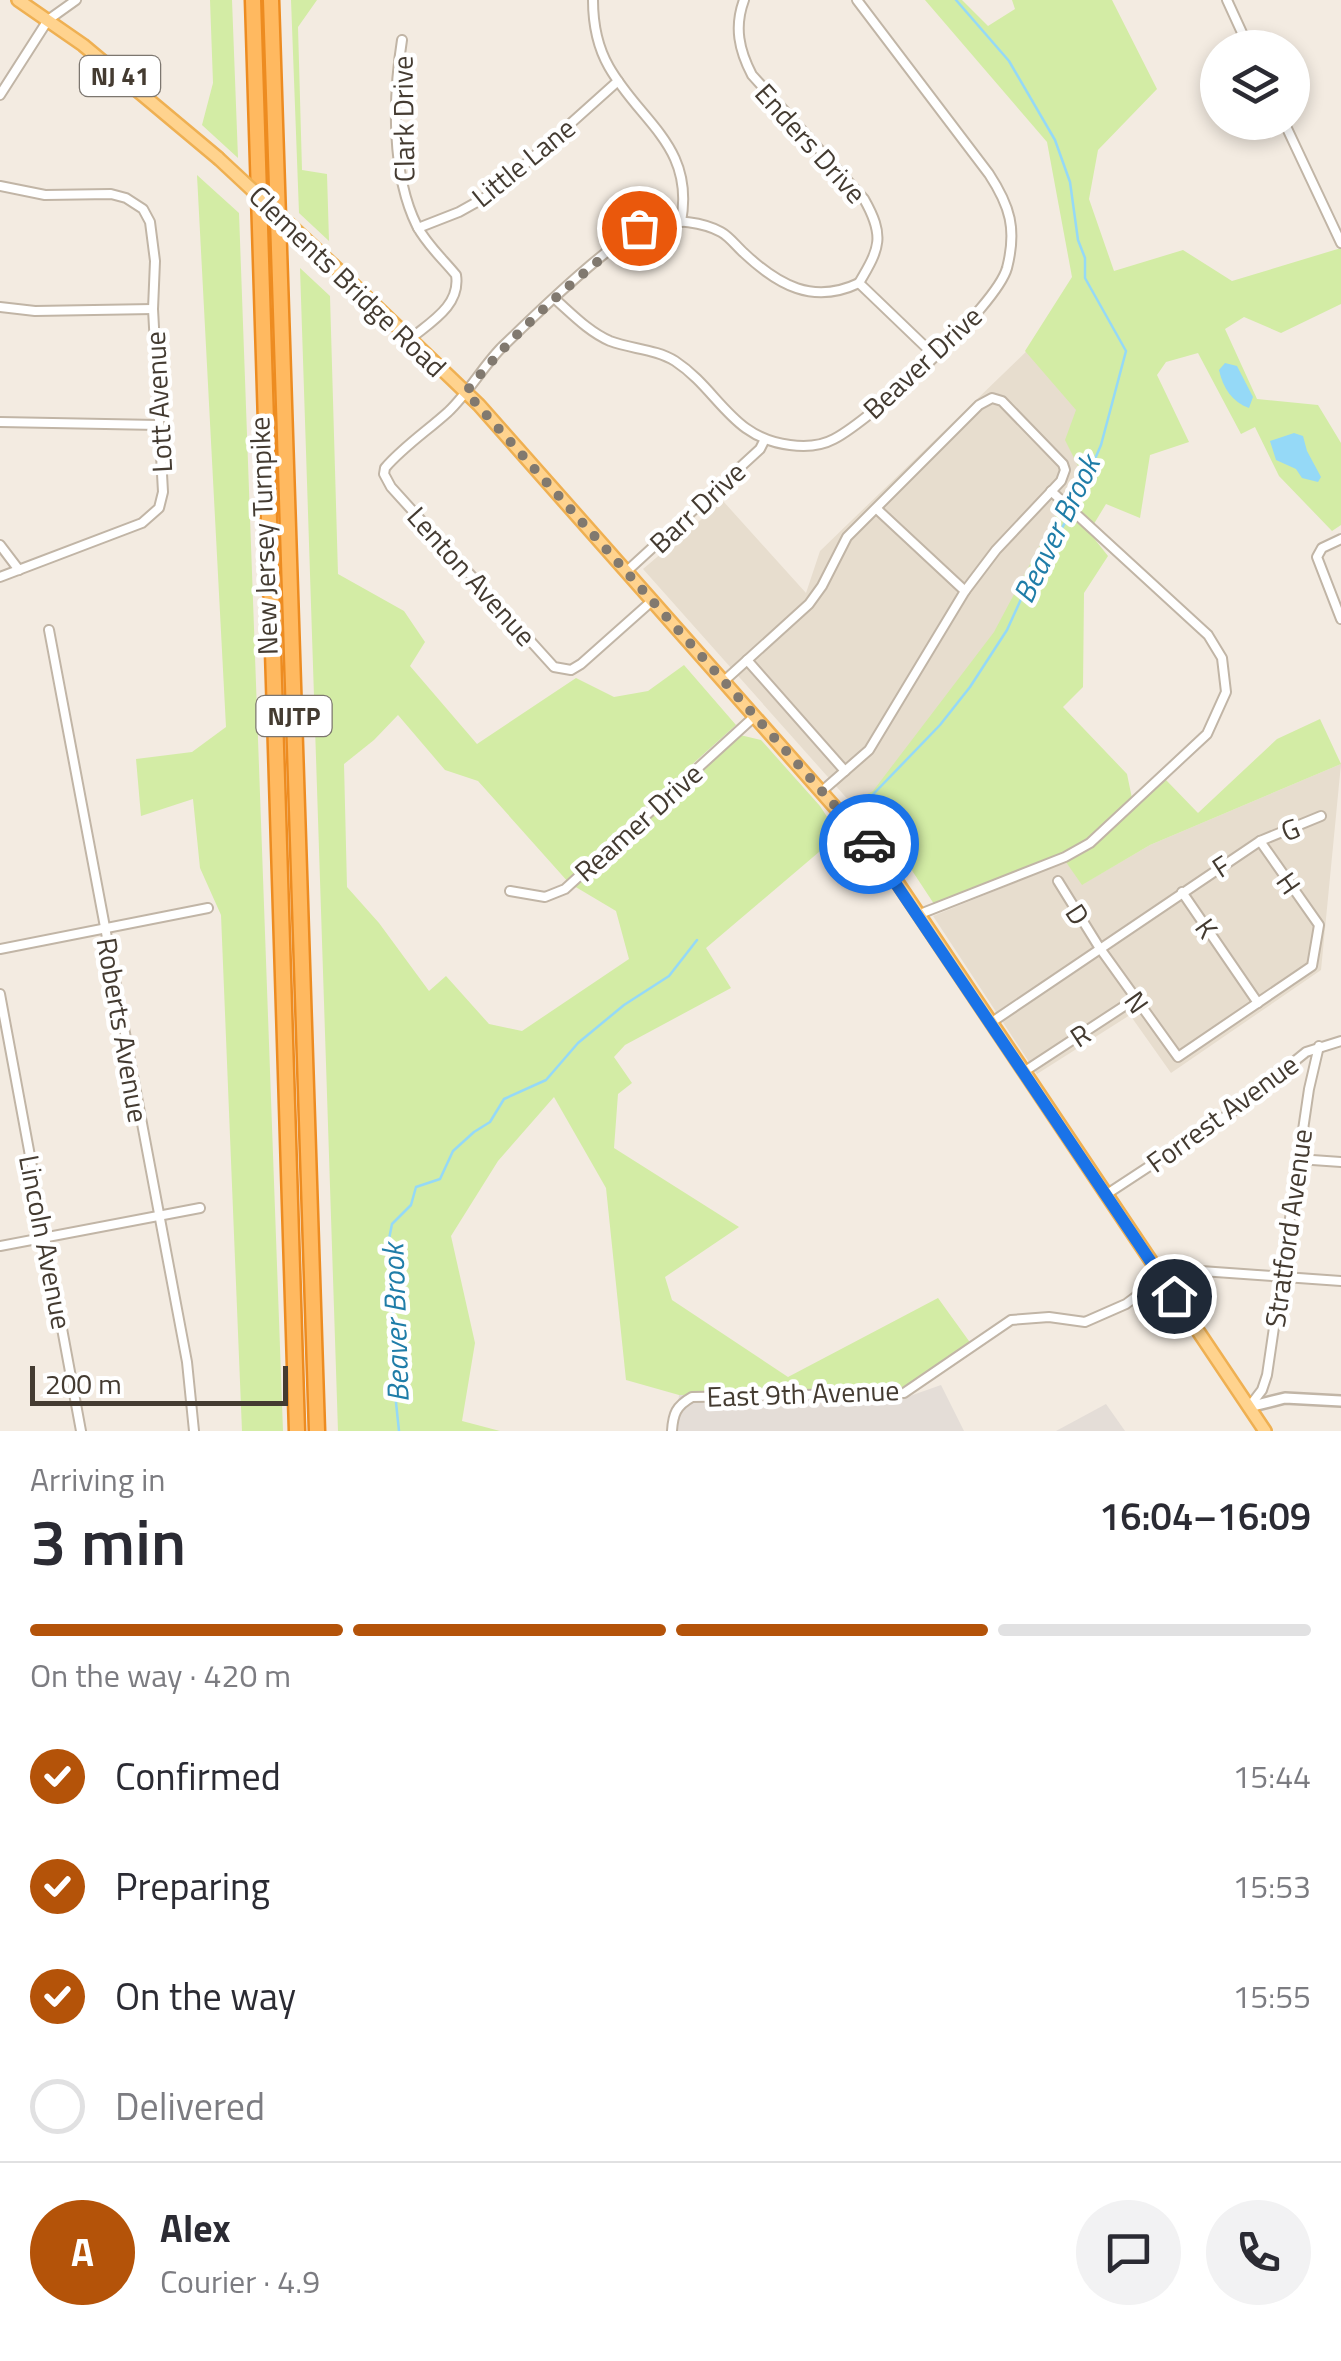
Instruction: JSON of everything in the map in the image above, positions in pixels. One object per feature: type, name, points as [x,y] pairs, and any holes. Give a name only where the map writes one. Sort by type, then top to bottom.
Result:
[{"type":"highway","name":"New Jersey Turnpike","points":[[252,0],[298,1431]]},
{"type":"highway","name":"New Jersey Turnpike","points":[[271,0],[317,1431]]},
{"type":"main road","name":"Clements Bridge Road","points":[[18,0],[83,45],[218,158],[466,392],[874,850],[920,914]]},
{"type":"main road","name":"NJ 41","points":[[920,914],[1266,1431]]},
{"type":"street","points":[[0,95],[48,20],[76,0]]},
{"type":"street","points":[[593,0],[595,31],[607,63],[676,157],[684,191],[680,222]]},
{"type":"street","name":"Enders Drive","points":[[744,0],[737,22],[742,56],[752,75],[864,199],[873,214],[876,255],[858,282]]},
{"type":"street","name":"Beaver Drive","points":[[764,440],[816,446],[834,439],[934,356],[986,302],[1001,282],[1012,240],[1006,199],[857,0]]},
{"type":"street","points":[[1227,0],[1241,30]]},
{"type":"street","name":"Clark Drive","points":[[402,40],[398,66],[398,161],[404,193],[418,228],[456,275],[458,284],[448,308],[409,340]]},
{"type":"street","name":"Little Lane","points":[[418,228],[460,212],[493,193],[618,82]]},
{"type":"street","points":[[1292,140],[1341,244]]},
{"type":"street","name":"Lott Avenue","points":[[0,186],[45,196],[111,194],[139,205],[150,222],[163,492],[154,515],[142,523],[0,577]]},
{"type":"street","points":[[466,392],[500,350],[555,300],[639,228],[655,223],[700,224],[723,233],[783,284],[798,291],[826,294],[858,282],[934,356]]},
{"type":"street","points":[[555,300],[610,341],[661,354],[678,363],[746,432],[764,440]]},
{"type":"street","points":[[0,306],[35,310],[153,308]]},
{"type":"street","name":"Lenton Avenue","points":[[466,392],[388,464],[384,474],[404,501],[554,667],[566,669],[580,664],[653,600]]},
{"type":"street","points":[[724,681],[809,604],[847,538],[980,405],[992,398],[1002,401],[1063,464],[1064,476],[996,550],[965,592],[869,750],[822,791]]},
{"type":"street","points":[[0,422],[158,425]]},
{"type":"street","name":"Barr Drive","points":[[627,571],[705,502],[764,440]]},
{"type":"street","points":[[920,914],[1065,857],[1090,843],[1207,734],[1226,692],[1222,658],[1208,635],[1050,491]]},
{"type":"street","points":[[878,510],[965,592]]},
{"type":"street","points":[[1341,539],[1322,548],[1317,558],[1341,619]]},
{"type":"street","points":[[0,545],[19,570]]},
{"type":"street","name":"Roberts Avenue","points":[[50,630],[186,1362],[194,1431]]},
{"type":"street","points":[[747,660],[845,771]]},
{"type":"street","name":"Reamer Drive","points":[[510,891],[545,897],[566,889],[754,716]]},
{"type":"street","name":"G","points":[[1260,841],[1321,816]]},
{"type":"street","name":"F","points":[[1099,947],[1260,841]]},
{"type":"street","name":"H","points":[[1258,1003],[1312,966],[1319,925],[1260,841]]},
{"type":"street","name":"D","points":[[1058,881],[1099,947]]},
{"type":"street","name":"K","points":[[1182,892],[1258,1003]]},
{"type":"street","points":[[0,949],[208,908]]},
{"type":"street","points":[[992,1022],[1099,947]]},
{"type":"street","name":"N","points":[[1099,947],[1175,1057],[1258,1003]]},
{"type":"street","name":"Lincoln Avenue","points":[[0,994],[82,1431]]},
{"type":"street","name":"R","points":[[1025,1072],[1135,999]]},
{"type":"street","name":"Forrest Avenue","points":[[1107,1194],[1232,1112],[1306,1052],[1341,1041]]},
{"type":"street","name":"Stratford Avenue","points":[[1249,1406],[1262,1390],[1267,1375],[1298,1159],[1319,1046]]},
{"type":"street","points":[[1298,1159],[1341,1162]]},
{"type":"street","points":[[0,1246],[200,1208]]},
{"type":"street","points":[[1161,1276],[1174,1269],[1341,1281]]},
{"type":"street","name":"East 9th Avenue","points":[[672,1431],[673,1414],[692,1397],[904,1393],[1011,1320],[1049,1317],[1085,1322],[1126,1304],[1161,1276]]},
{"type":"street","points":[[1249,1406],[1285,1398],[1341,1402]]},
{"type":"shaded area","points":[[1034,344],[1093,400],[1090,469],[971,679],[859,812],[643,569],[723,501],[806,593],[820,551]]},
{"type":"shaded area","points":[[1341,764],[1321,970],[1171,1073],[1130,1015],[1037,1074],[933,916],[1066,862],[1083,884],[1150,845]]},
{"type":"shaded area","points":[[941,1385],[964,1431],[675,1431],[679,1395],[889,1396],[890,1403]]},
{"type":"shaded area","points":[[1106,1404],[1125,1431],[1056,1431]]},
{"type":"green space","points":[[210,0],[232,0],[238,158],[202,125],[213,83]]},
{"type":"green space","points":[[291,0],[317,0],[298,27],[302,170],[327,174],[329,241],[299,213]]},
{"type":"green space","points":[[925,0],[962,0],[988,26],[1015,9],[1012,0],[1112,0],[1157,89],[1098,150],[1089,199],[1114,271],[1183,250],[1232,281],[1341,248],[1341,304],[1281,333],[1244,317],[1225,329],[1257,399],[1318,405],[1341,443],[1341,525],[1332,531],[1279,476],[1255,427],[1241,434],[1198,353],[1166,362],[1157,375],[1189,442],[1150,455],[1140,518],[1106,504],[1089,532],[1108,556],[1084,593],[1083,687],[1063,707],[1127,774],[1134,808],[1166,780],[1198,813],[1277,739],[1320,719],[1341,764],[1150,845],[1082,885],[1061,855],[936,907],[888,834],[856,800],[873,791],[994,632],[1080,470],[1065,440],[1076,410],[1025,351],[1072,277],[1047,142]]},
{"type":"green space","points":[[197,175],[239,213],[283,1431],[242,1431],[221,915],[200,868],[193,799],[141,816],[136,759],[192,752],[226,727]]},
{"type":"green space","points":[[300,268],[330,296],[338,574],[404,611],[425,642],[410,666],[477,744],[576,678],[614,697],[648,691],[684,665],[736,725],[600,847],[609,854],[740,735],[761,740],[820,806],[839,835],[706,948],[731,988],[625,1045],[614,1057],[632,1083],[618,1094],[614,1148],[739,1227],[665,1277],[672,1300],[788,1377],[938,1298],[974,1348],[890,1396],[679,1395],[626,1380],[606,1188],[554,1097],[498,1161],[451,1236],[475,1343],[462,1421],[500,1431],[338,1431]],"holes":[[[398,715],[445,770],[478,781],[569,883],[616,911],[629,959],[522,1031],[489,1024],[446,976],[429,991],[347,887],[344,764]]]},
{"type":"water","points":[[1225,363],[1237,366],[1253,397],[1249,408],[1226,388],[1219,370]]},
{"type":"water","points":[[1294,433],[1303,436],[1321,477],[1318,482],[1302,478],[1296,469],[1276,460],[1270,441]]},
{"type":"waterway","name":"Beaver Brook","points":[[956,0],[1009,61],[1055,140],[1070,182],[1078,240],[1085,258],[1085,278],[1126,351],[1101,445],[1074,507]]},
{"type":"waterway","name":"Beaver Brook","points":[[857,811],[940,725],[970,687],[1007,630],[1070,514]]},
{"type":"waterway","name":"Beaver Brook","points":[[399,1431],[391,1355],[394,1297],[388,1244],[392,1224],[411,1205],[416,1187],[440,1179],[453,1151],[490,1122],[504,1099],[546,1080],[578,1043],[624,1005],[669,976],[697,940]]},
{"type":"way so far","points":[[639,228],[500,350],[466,392],[869,844]]},
{"type":"route","points":[[869,844],[920,914],[1174,1296]]}]
